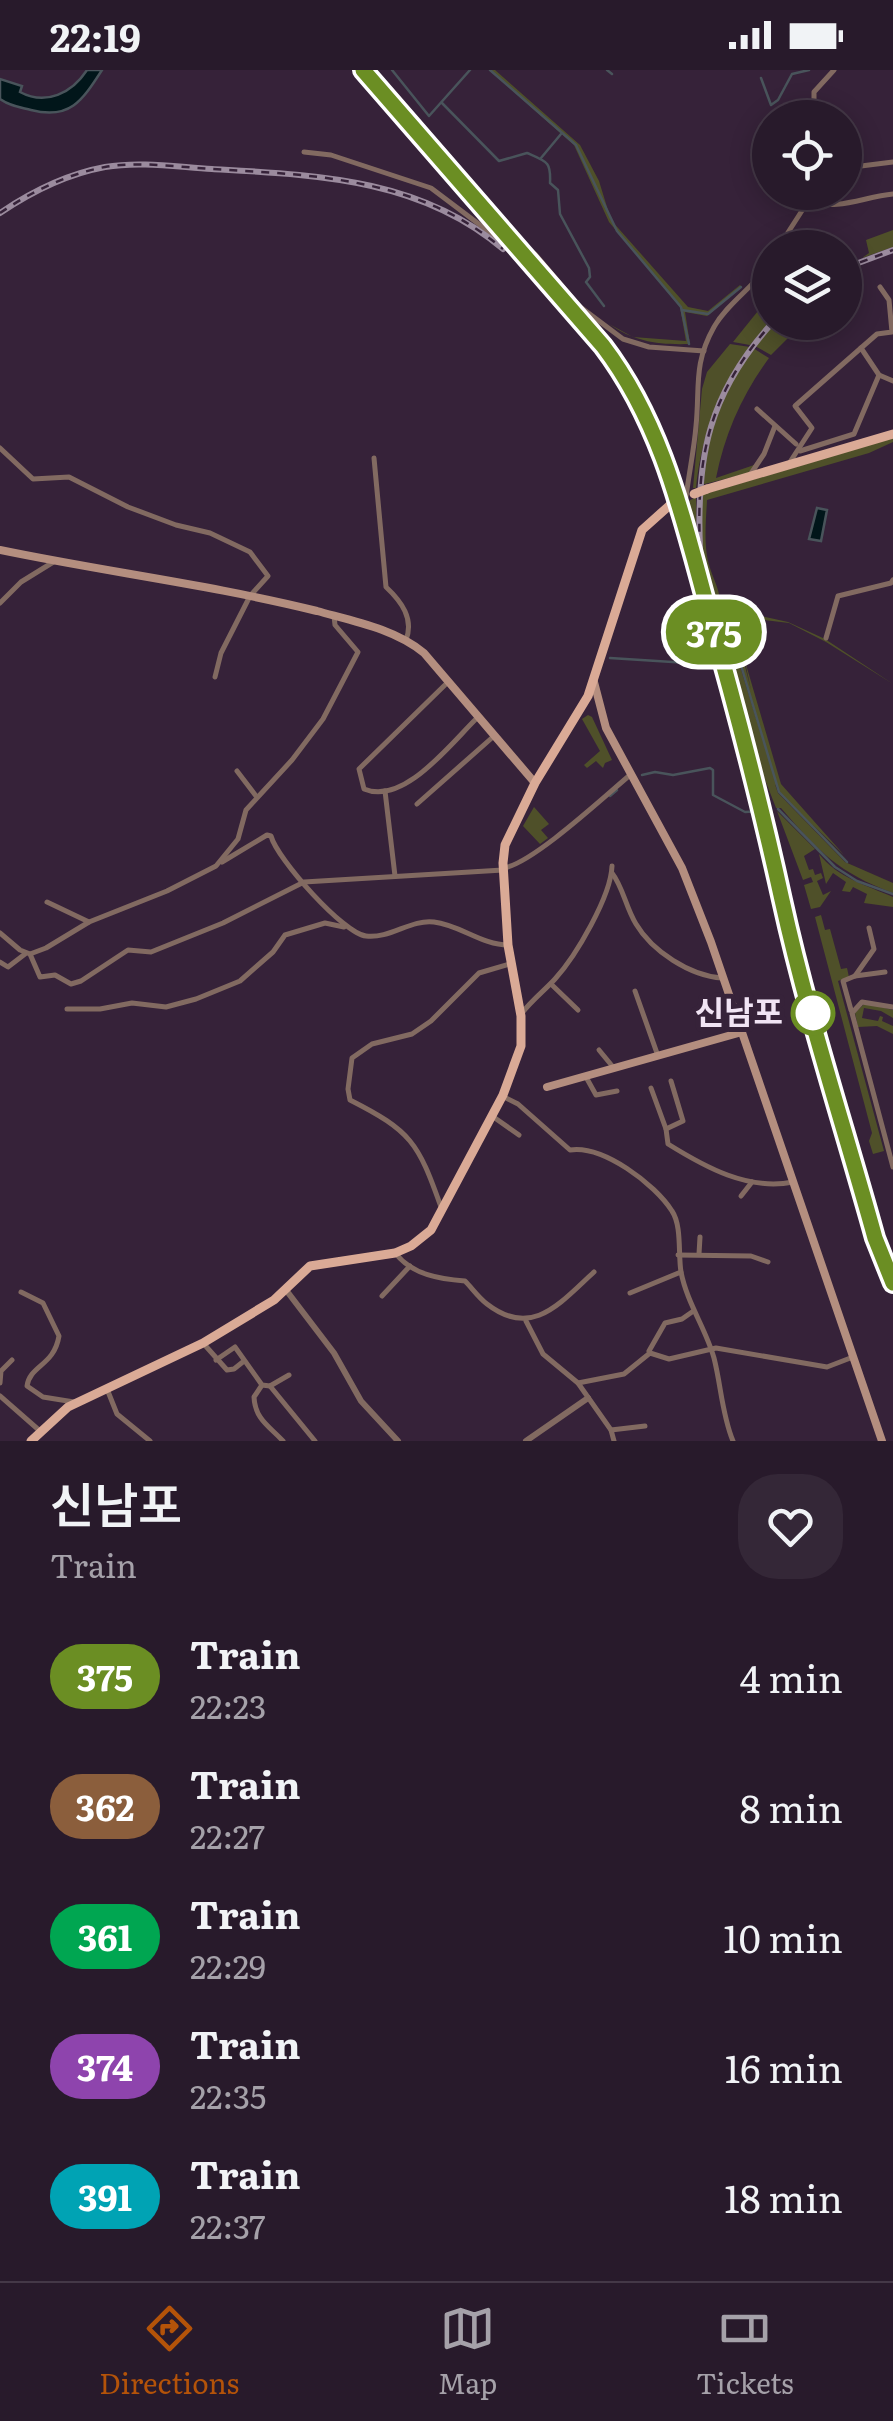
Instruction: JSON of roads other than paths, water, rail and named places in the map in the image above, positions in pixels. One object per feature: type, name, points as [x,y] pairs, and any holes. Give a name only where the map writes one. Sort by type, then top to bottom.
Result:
[{"type":"main road","points":[[36,1435],[76,1403],[203,1343],[286,1290],[315,1264],[395,1252],[427,1234],[492,1116],[519,1057],[521,1016],[510,964],[503,869],[508,836],[594,682],[604,640],[638,541],[648,523],[683,499],[707,489],[893,434]]},
{"type":"main road","points":[[0,550],[250,596],[334,616],[406,640],[424,652],[535,783]]},
{"type":"main road","points":[[594,682],[606,728],[686,877],[882,1441]]},
{"type":"main road","points":[[547,1087],[742,1032]]},
{"type":"street","points":[[814,100],[814,92],[834,70]]},
{"type":"street","points":[[304,152],[331,155],[430,188],[500,240],[518,243],[536,254],[579,306],[623,339],[649,347],[704,350]]},
{"type":"street","points":[[862,166],[893,162]]},
{"type":"street","points":[[862,197],[893,194]]},
{"type":"street","points":[[683,499],[697,423],[696,380],[704,350],[720,318],[752,287]]},
{"type":"street","points":[[788,464],[812,428],[795,406],[877,334],[893,332],[889,300],[880,287]]},
{"type":"street","points":[[860,348],[879,376],[893,381]]},
{"type":"street","points":[[796,448],[854,434],[879,376]]},
{"type":"street","points":[[756,409],[796,448]]},
{"type":"street","points":[[748,477],[764,454],[775,426]]},
{"type":"street","points":[[0,448],[33,479],[68,478],[128,507],[210,533],[259,560],[268,576],[250,596],[221,653],[215,676]]},
{"type":"street","points":[[374,458],[386,587],[398,598],[410,622],[406,640]]},
{"type":"street","points":[[0,603],[21,582],[55,561]]},
{"type":"street","points":[[826,638],[838,596],[893,580]]},
{"type":"street","points":[[216,866],[238,839],[246,810],[256,796],[315,731],[358,652],[335,625],[334,616]]},
{"type":"street","points":[[450,681],[360,769],[364,788],[369,792],[385,791],[410,783],[479,716]]},
{"type":"street","points":[[417,804],[494,736]]},
{"type":"street","points":[[238,771],[256,796]]},
{"type":"street","points":[[0,933],[28,954],[40,977],[55,975],[71,984],[128,950],[151,952],[223,923],[304,882],[512,867],[630,775]]},
{"type":"street","points":[[385,791],[395,876]]},
{"type":"street","points":[[0,962],[8,967],[89,922],[167,891],[267,835],[288,867],[349,928],[363,936],[428,921],[491,944],[508,946]]},
{"type":"street","points":[[521,1016],[550,984],[590,928],[612,869],[637,927],[654,946],[710,978],[724,978]]},
{"type":"street","points":[[47,902],[89,922]]},
{"type":"street","points":[[67,1009],[132,1003],[166,1007],[240,981],[288,933],[326,923],[349,928]]},
{"type":"street","points":[[855,976],[874,949],[869,928]]},
{"type":"street","points":[[441,1207],[423,1160],[407,1135],[380,1114],[350,1100],[352,1058],[372,1044],[412,1034],[432,1021],[479,972],[510,964]]},
{"type":"street","points":[[885,972],[843,981],[893,1166]]},
{"type":"street","points":[[550,984],[578,1010]]},
{"type":"street","points":[[635,991],[658,1056]]},
{"type":"street","points":[[852,1013],[862,1002],[893,1007]]},
{"type":"street","points":[[599,1050],[615,1069]]},
{"type":"street","points":[[586,1078],[596,1095],[618,1091]]},
{"type":"street","points":[[666,1130],[682,1120],[671,1081]]},
{"type":"street","points":[[650,1088],[668,1144],[686,1156],[703,1166],[752,1182],[793,1182]]},
{"type":"street","points":[[502,1096],[518,1104],[570,1150],[603,1156],[642,1179],[674,1213],[681,1272],[693,1312],[711,1349],[733,1441]]},
{"type":"street","points":[[492,1116],[520,1135]]},
{"type":"street","points":[[741,1196],[752,1182]]},
{"type":"street","points":[[699,1254],[700,1237]]},
{"type":"street","points":[[395,1252],[410,1266],[442,1280],[464,1281],[488,1306],[515,1320],[526,1320],[558,1305],[594,1272]]},
{"type":"street","points":[[678,1255],[758,1257],[768,1262]]},
{"type":"street","points":[[382,1296],[410,1266]]},
{"type":"street","points":[[630,1292],[681,1272]]},
{"type":"street","points":[[286,1290],[334,1353],[361,1400],[398,1441]]},
{"type":"street","points":[[20,1292],[43,1303],[59,1336],[51,1358],[30,1374],[27,1386],[43,1397],[76,1403]]},
{"type":"street","points":[[578,1383],[624,1374],[648,1354],[664,1323],[693,1312]]},
{"type":"street","points":[[526,1320],[543,1354],[578,1383],[611,1430],[614,1441]]},
{"type":"street","points":[[203,1343],[230,1370],[244,1362]]},
{"type":"street","points":[[216,1360],[235,1347],[262,1385],[270,1386],[290,1376]]},
{"type":"street","points":[[648,1354],[669,1359],[711,1349],[826,1367],[853,1356]]},
{"type":"street","points":[[0,1383],[1,1372],[12,1360]]},
{"type":"street","points":[[262,1385],[254,1396],[255,1408],[264,1425],[282,1441]]},
{"type":"street","points":[[108,1386],[117,1414],[150,1441]]},
{"type":"street","points":[[270,1386],[315,1441]]},
{"type":"street","points":[[0,1396],[36,1435],[47,1441]]},
{"type":"street","points":[[526,1441],[588,1398]]},
{"type":"street","points":[[611,1430],[645,1426]]},
{"type":"waterway","points":[[392,70],[429,116],[470,70]]},
{"type":"waterway","points":[[490,70],[576,145],[617,231],[681,307],[689,344]]},
{"type":"waterway","points":[[607,70],[612,74]]},
{"type":"waterway","points":[[761,78],[771,105],[792,74],[809,70]]},
{"type":"waterway","points":[[442,103],[499,161],[527,153],[547,164],[550,183],[558,190],[560,214],[589,268],[586,282],[604,306]]},
{"type":"waterway","points":[[541,158],[561,134]]},
{"type":"waterway","points":[[682,310],[708,314],[741,287]]},
{"type":"waterway","points":[[731,650],[737,652],[779,792],[847,862]]},
{"type":"waterway","points":[[610,658],[688,663],[715,655]]},
{"type":"waterway","points":[[642,775],[673,775],[710,768],[713,795],[745,812],[761,811]]},
{"type":"waterway","points":[[610,796],[617,790]]},
{"type":"waterway","points":[[778,809],[835,867],[857,881],[893,894]]},
{"type":"railway","points":[[363,70],[603,346],[646,413],[674,487],[772,844],[788,924],[875,1238],[893,1283]]},
{"type":"railway","points":[[0,213],[50,185],[105,167],[145,164],[251,171],[328,178],[402,194],[471,225],[503,249]]},
{"type":"railway","points":[[862,262],[893,250]]},
{"type":"railway","points":[[700,548],[701,483],[711,427],[734,374],[758,340]]},
{"type":"train","name":"375","points":[[363,70],[603,346],[621,370],[655,433],[674,487],[772,844],[788,924],[875,1238],[893,1283]]},
{"type":"place","name":"신남포","points":[[813,1013]]}]
